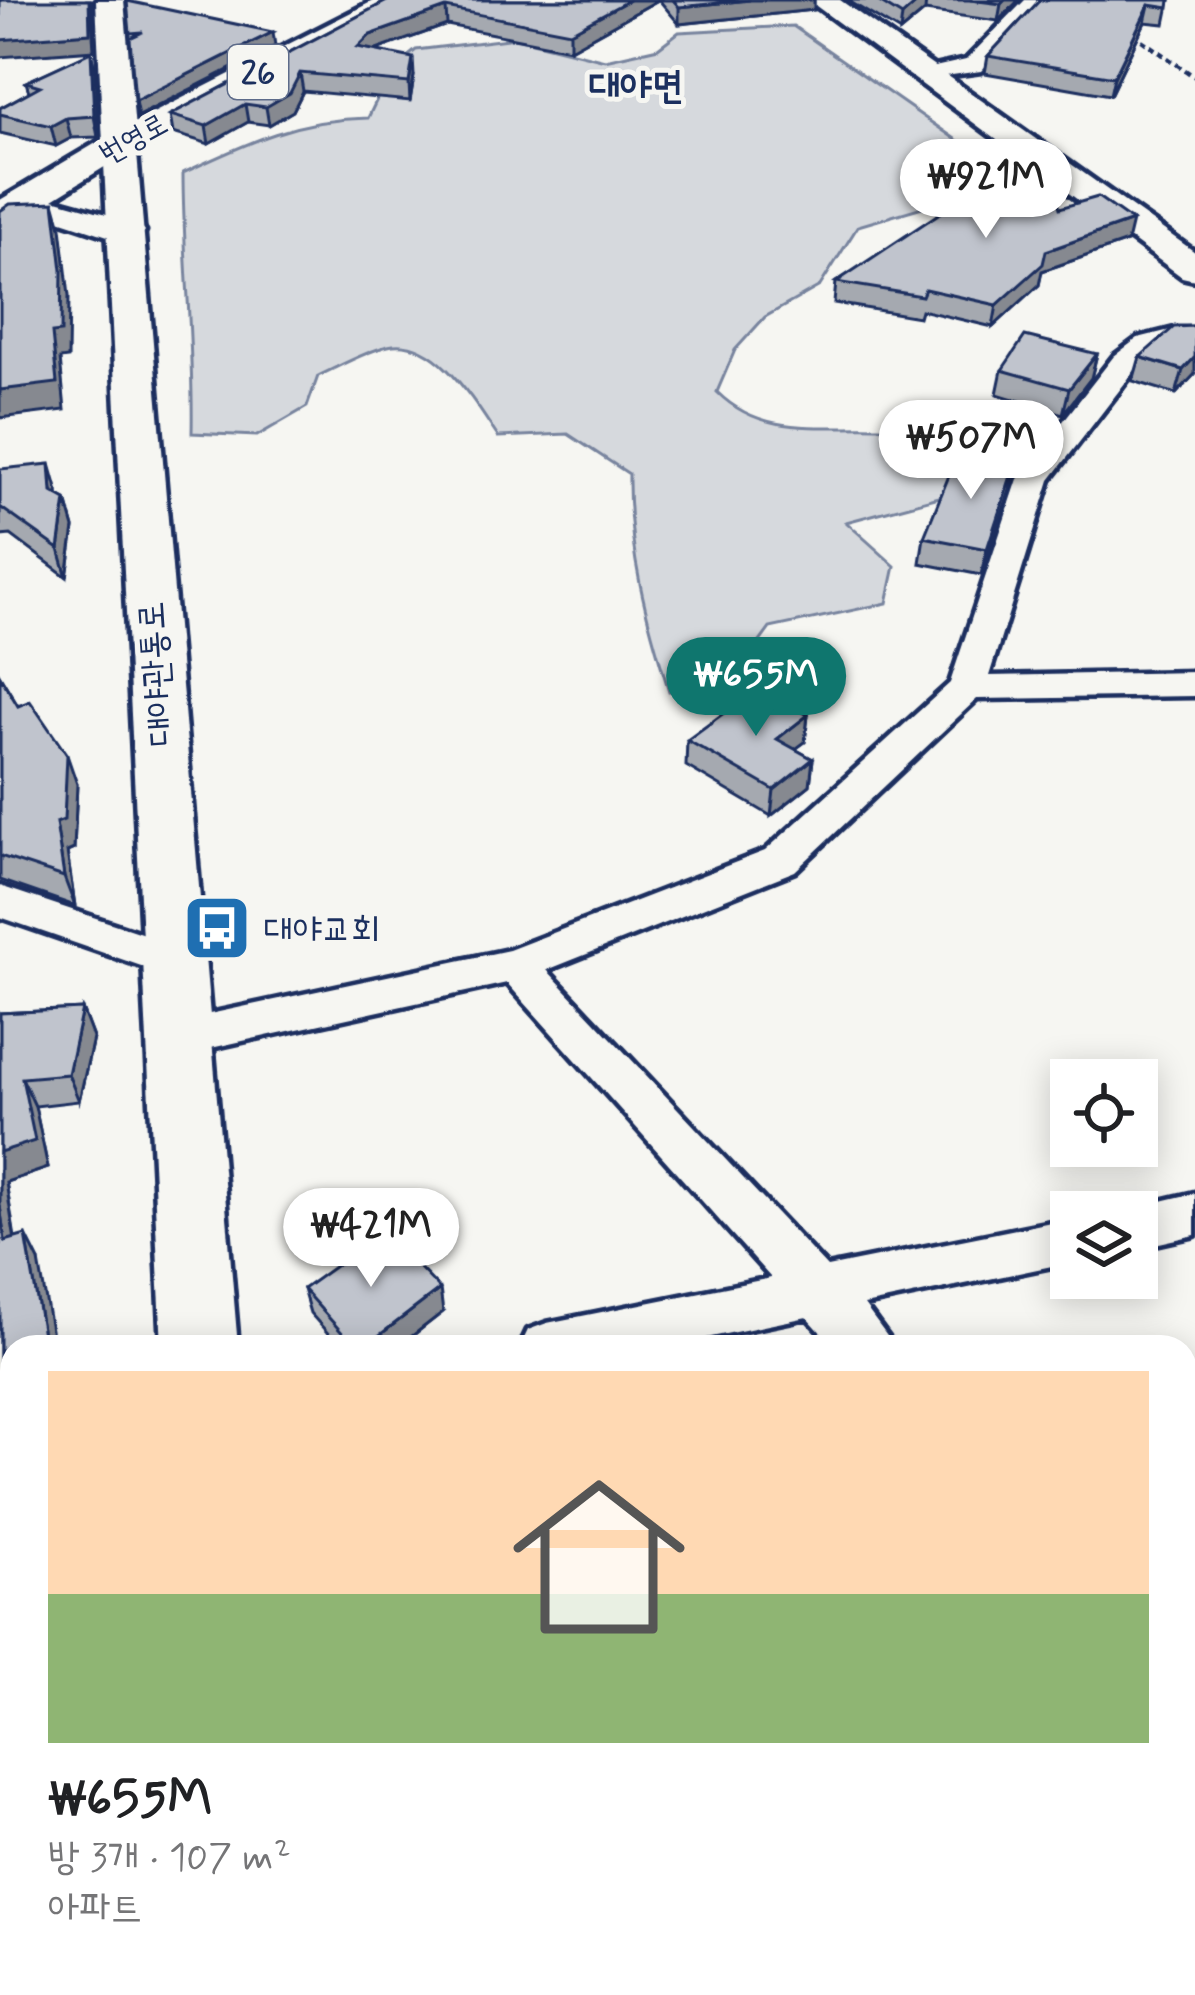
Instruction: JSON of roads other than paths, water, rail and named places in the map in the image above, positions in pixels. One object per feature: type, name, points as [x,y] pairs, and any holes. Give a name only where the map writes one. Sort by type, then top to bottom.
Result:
[{"type":"main road","name":"대야관통로","points":[[110,0],[199,1335]]},
{"type":"main road","name":"번영로","points":[[0,217],[120,143],[397,0]]},
{"type":"main road","points":[[821,0],[1195,269]]},
{"type":"main road","points":[[0,217],[62,208],[126,231]]},
{"type":"street","points":[[923,73],[973,66],[1036,0]]},
{"type":"street","points":[[179,1037],[515,965],[780,861],[967,688],[1034,479],[1139,347],[1163,338],[1195,338]]},
{"type":"street","points":[[967,688],[1195,684]]},
{"type":"street","points":[[0,902],[173,961]]},
{"type":"street","points":[[515,965],[857,1335]]},
{"type":"street","points":[[1158,1222],[1195,1214]]},
{"type":"street","points":[[606,1335],[1050,1244]]},
{"type":"place","name":"대야교회","points":[[217,928]]},
{"type":"district","name":"대야면","points":[[636,84]]}]
